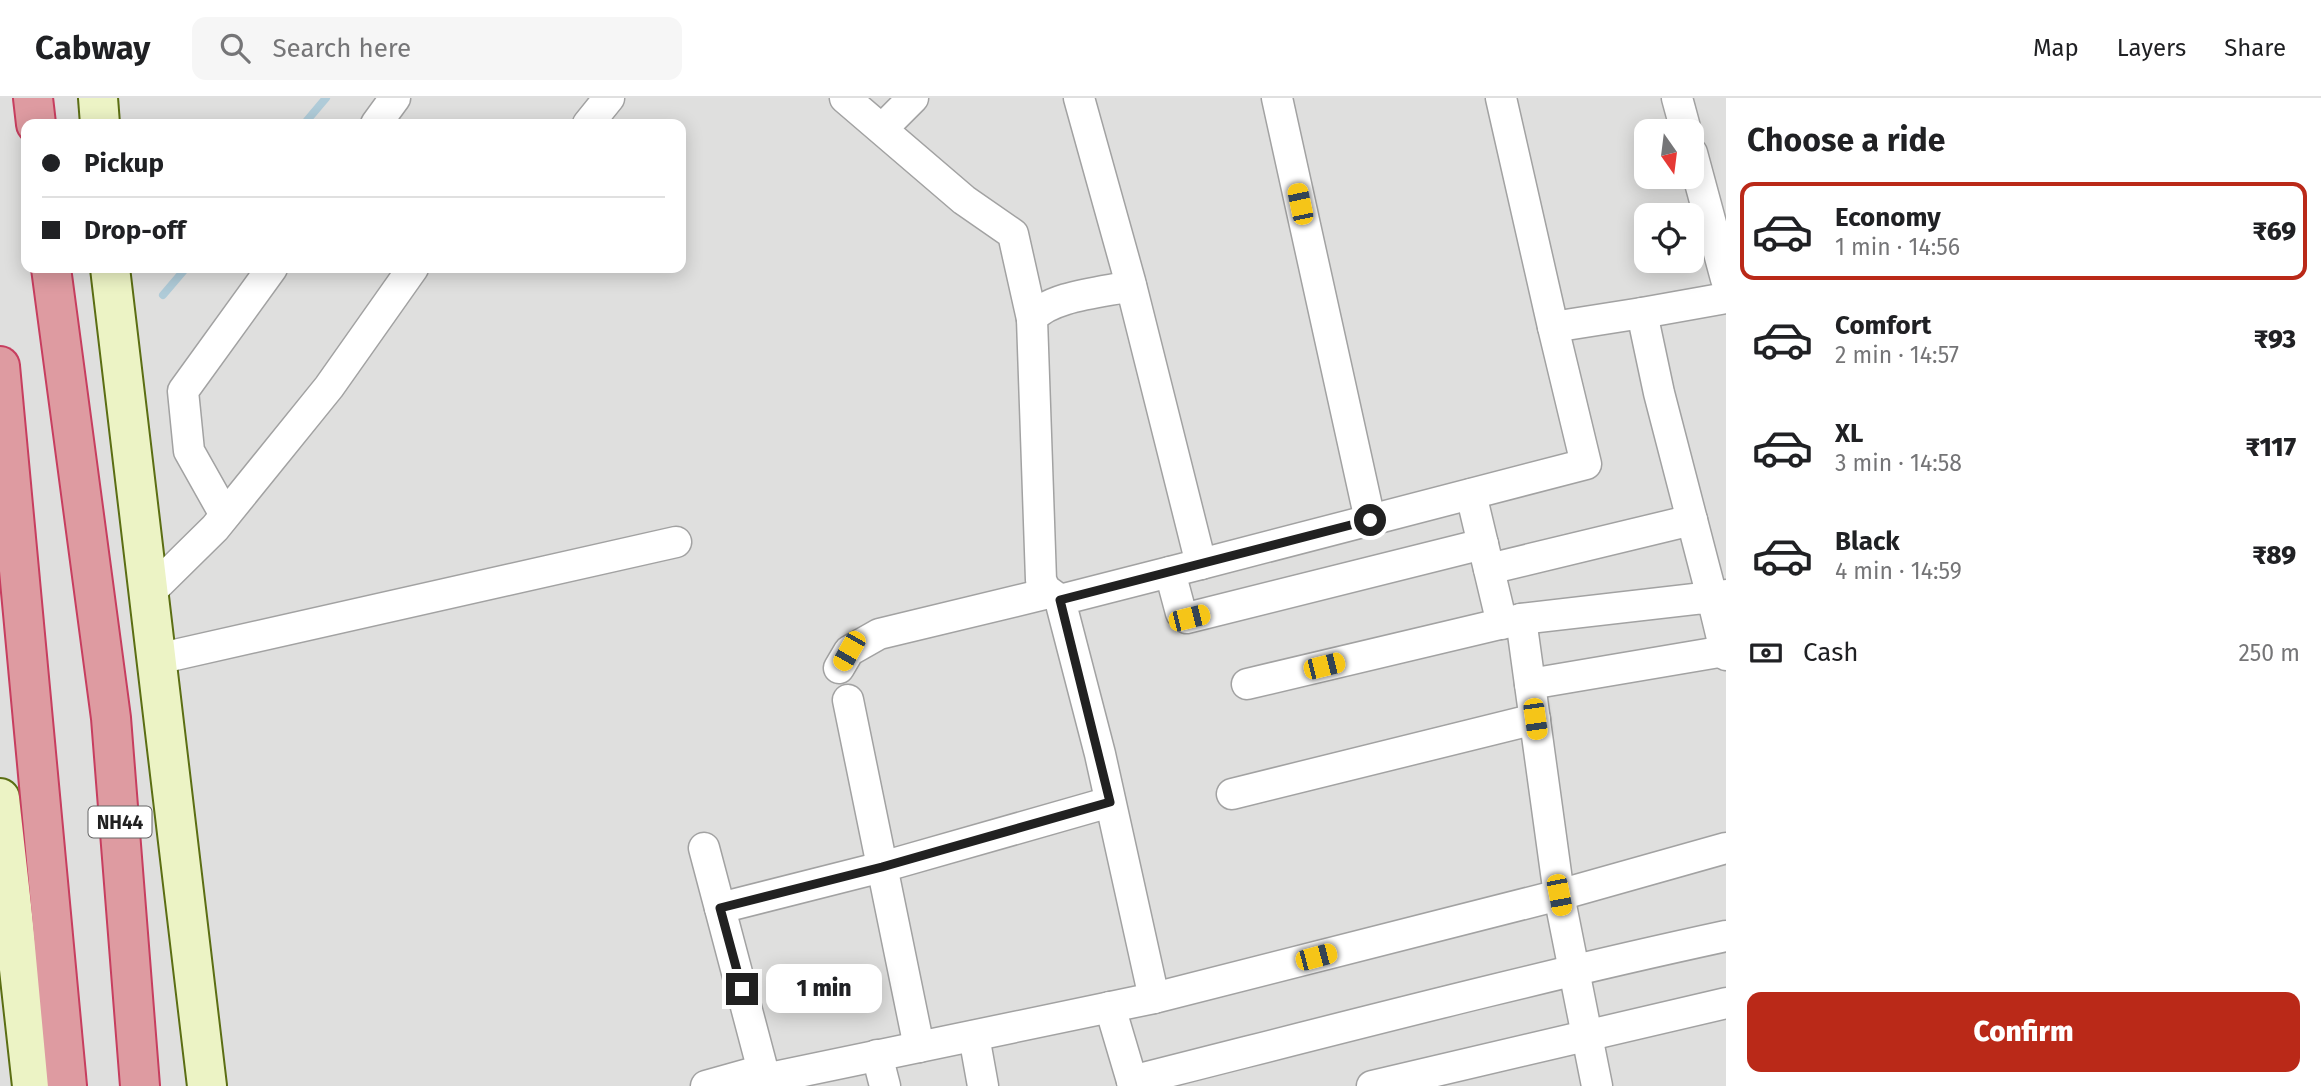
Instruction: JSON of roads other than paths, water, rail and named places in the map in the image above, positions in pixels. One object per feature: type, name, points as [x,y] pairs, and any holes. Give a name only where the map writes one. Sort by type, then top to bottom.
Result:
[{"type":"highway","points":[[33,98],[35,119]]},
{"type":"highway","name":"NH44","points":[[52,273],[111,718],[140,1086]]},
{"type":"highway","points":[[0,366],[67,1086]]},
{"type":"street","points":[[98,98],[100,119]]},
{"type":"street","points":[[379,119],[394,98]]},
{"type":"street","points":[[592,119],[609,98]]},
{"type":"street","points":[[845,98],[964,200],[1013,234],[1032,319],[1041,580],[1055,596],[1110,802],[1154,998]]},
{"type":"street","points":[[882,129],[913,98]]},
{"type":"street","points":[[1079,98],[1131,286],[1201,564]]},
{"type":"street","points":[[1277,98],[1370,520]]},
{"type":"street","points":[[839,668],[849,651],[879,634],[1170,572],[1586,464],[1501,98]]},
{"type":"street","points":[[1683,99],[1685,119]]},
{"type":"street","points":[[1702,189],[1726,279]]},
{"type":"street","points":[[111,273],[206,1086]]},
{"type":"street","points":[[225,515],[189,452],[183,391],[268,273]]},
{"type":"street","points":[[149,593],[215,528],[329,387],[409,273]]},
{"type":"street","points":[[1032,319],[1041,309],[1058,302],[1131,286]]},
{"type":"street","points":[[1553,327],[1726,298]]},
{"type":"street","points":[[1530,684],[1726,653],[1719,596],[1692,520],[1659,393],[1642,313]]},
{"type":"street","points":[[1471,494],[1486,557],[1511,622],[1530,684],[1559,895],[1597,1086]]},
{"type":"street","points":[[1170,572],[1181,613],[1187,618],[1486,557],[1692,520]]},
{"type":"street","points":[[157,659],[676,542]]},
{"type":"street","points":[[1247,684],[1511,622],[1719,596]]},
{"type":"street","points":[[848,700],[919,1047]]},
{"type":"street","points":[[1232,794],[1535,719]]},
{"type":"street","points":[[0,798],[32,1086]]},
{"type":"street","points":[[720,908],[882,867],[1110,802]]},
{"type":"street","points":[[704,848],[765,1078]]},
{"type":"street","points":[[706,1086],[765,1078],[1154,998],[1559,895],[1726,848]]},
{"type":"street","points":[[1110,1007],[1133,1084],[1574,969],[1726,936]]},
{"type":"street","points":[[1372,1086],[1726,1003]]},
{"type":"street","points":[[974,1036],[982,1086]]},
{"type":"street","points":[[877,1055],[885,1086]]},
{"type":"waterway","points":[[308,119],[326,98]]},
{"type":"waterway","points":[[163,295],[182,273]]}]
